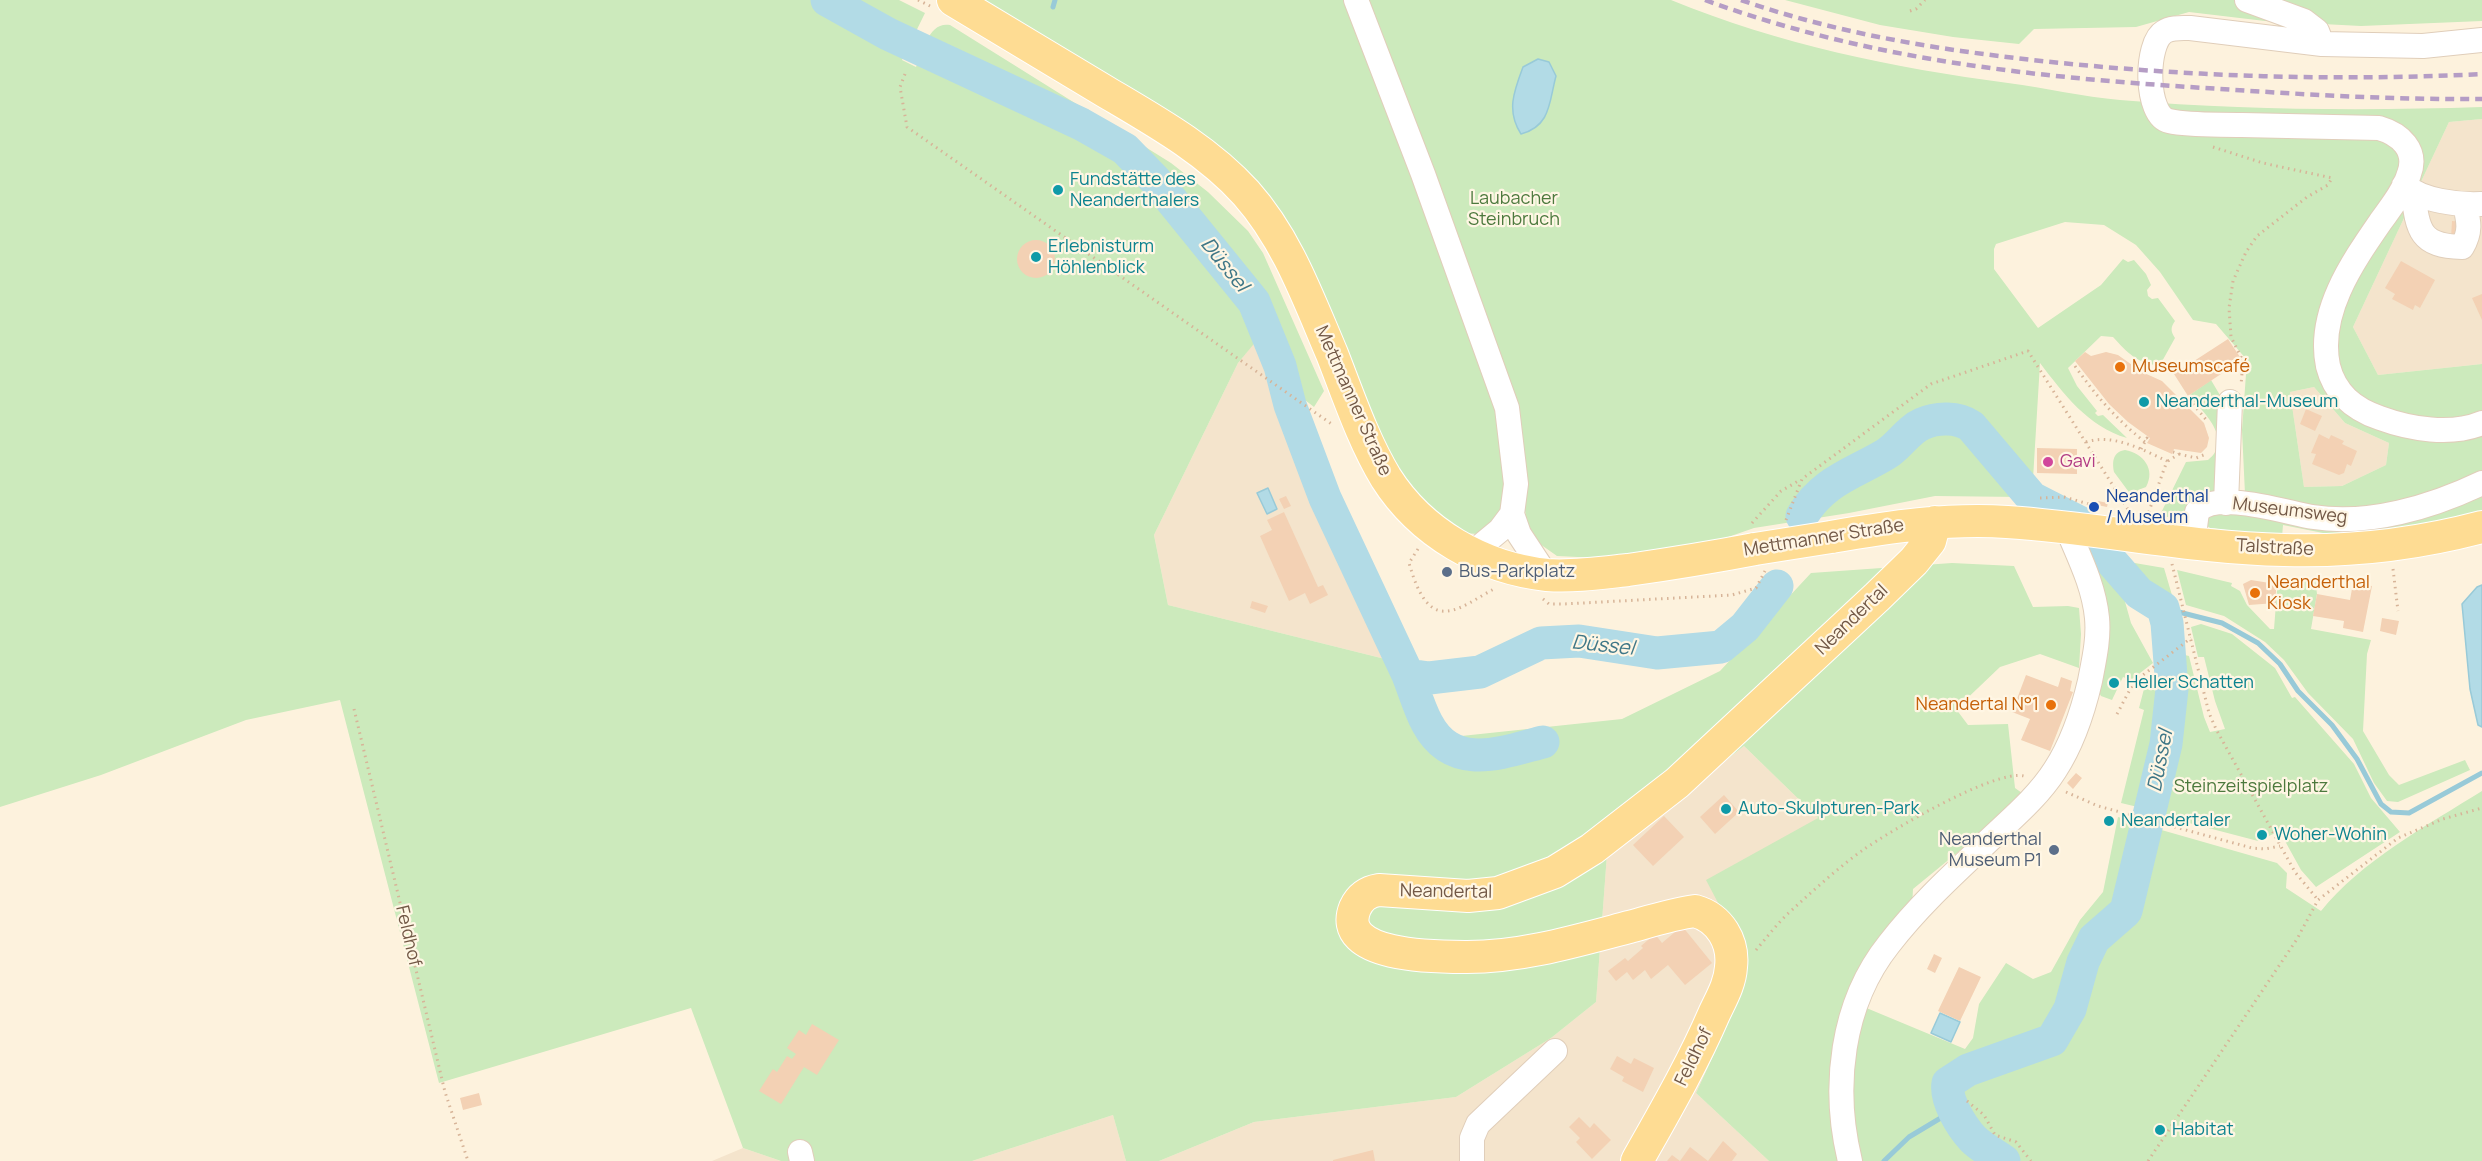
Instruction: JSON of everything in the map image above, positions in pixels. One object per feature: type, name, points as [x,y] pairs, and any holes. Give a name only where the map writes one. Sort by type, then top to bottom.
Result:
[{"type":"main road","name":"Mettmanner Straße","points":[[944,4],[1163,126],[1207,158],[1245,192],[1273,227],[1292,262],[1363,430],[1386,477],[1413,512],[1448,541],[1471,554],[1507,568],[1543,589],[1611,572],[1760,560],[1831,537],[1935,522],[2006,522],[2071,528]]},
{"type":"main road","name":"Neandertal","points":[[1729,946],[1723,930],[1716,921],[1707,914],[1695,911],[1546,948],[1467,957],[1425,954],[1373,946],[1362,941],[1356,933],[1353,915],[1360,898],[1369,891],[1468,896],[1498,893],[1555,872],[1592,849],[1677,783],[1877,597],[1914,561],[1930,541],[1935,522]]},
{"type":"main road","name":"Talstraße","points":[[2071,528],[2121,523],[2193,542],[2282,550],[2323,550],[2390,546],[2482,527]]},
{"type":"main road","name":"Feldhof","points":[[1637,1161],[1701,1044],[1729,981],[1732,959],[1729,946]]},
{"type":"lane","points":[[1356,0],[1496,372],[1507,408],[1516,484],[1512,514],[1543,589]]},
{"type":"lane","points":[[2247,0],[2304,21],[2317,31],[2322,44]]},
{"type":"lane","points":[[2409,189],[2474,204],[2469,236],[2462,247],[2444,247],[2424,237],[2409,189],[2411,161],[2409,150],[2403,140],[2392,132],[2379,128],[2202,124],[2168,121],[2156,111],[2152,93],[2152,51],[2156,39],[2163,32],[2190,28],[2322,44],[2424,46],[2482,40]]},
{"type":"lane","points":[[2409,189],[2365,244],[2335,301],[2326,330],[2326,352],[2333,380],[2339,392],[2350,404],[2384,420],[2443,430],[2464,429],[2482,423]]},
{"type":"lane","points":[[2226,503],[2235,397]]},
{"type":"lane","name":"Museumsweg","points":[[2193,542],[2195,519],[2200,509],[2210,503],[2262,506],[2315,517],[2356,519],[2385,515],[2434,501],[2482,483]]},
{"type":"lane","points":[[1471,554],[1500,530],[1512,514]]},
{"type":"lane","points":[[1850,1161],[1843,1126],[1841,1079],[1846,1044],[1864,985],[1887,946],[1930,896],[2047,781],[2056,769],[2076,726],[2088,686],[2097,643],[2096,604],[2071,528]]},
{"type":"lane","points":[[1472,1161],[1472,1138],[1478,1124],[1555,1051]]},
{"type":"path","points":[[918,0],[944,4]]},
{"type":"path","points":[[1910,11],[1916,9],[1925,0]]},
{"type":"path","points":[[905,74],[900,87],[907,127],[1329,423]]},
{"type":"path","points":[[2206,144],[2263,163],[2332,178],[2328,185],[2307,196],[2258,236],[2246,252],[2233,281],[2229,308],[2231,337],[2243,361],[2235,397]]},
{"type":"path","points":[[1773,500],[1931,384],[2028,351],[2086,442],[2121,523]]},
{"type":"path","points":[[2075,366],[2096,396],[2117,420],[2147,441],[2141,448]]},
{"type":"path","points":[[2193,404],[2209,424]]},
{"type":"path","points":[[2086,442],[2104,440],[2141,448],[2167,461]]},
{"type":"path","points":[[2173,452],[2196,458],[2209,453]]},
{"type":"path","points":[[2147,518],[2167,461],[2179,454]]},
{"type":"path","points":[[1784,525],[1802,479]]},
{"type":"path","points":[[1416,541],[1419,546],[1409,563],[1414,580],[1428,603],[1441,611],[1454,609],[1501,587]]},
{"type":"path","points":[[1543,589],[1550,604],[1732,595],[1756,588],[1760,560]]},
{"type":"path","points":[[2172,567],[2209,713],[2216,729],[2295,872],[2318,900]]},
{"type":"path","points":[[2393,567],[2398,611]]},
{"type":"path","points":[[2117,714],[2134,682],[2191,638]]},
{"type":"path","name":"Feldhof","points":[[354,709],[445,1092],[468,1161]]},
{"type":"path","points":[[1729,981],[1790,910],[1863,850],[1950,799],[1982,784],[2016,774],[2047,781],[2075,798],[2119,812],[2252,848],[2265,849],[2280,846]]},
{"type":"path","points":[[2148,1161],[2297,939],[2318,900],[2398,838],[2443,819],[2482,808]]},
{"type":"path","points":[[1967,1101],[1984,1115],[1995,1135],[2016,1142],[2031,1161]]},
{"type":"shaded area","points":[[2482,119],[2482,364],[2378,375],[2353,327],[2449,122]]},
{"type":"shaded area","points":[[1258,338],[1389,660],[1168,605],[1154,535],[1238,363]]},
{"type":"shaded area","points":[[2314,387],[2345,423],[2389,443],[2386,465],[2342,486],[2304,487],[2290,392]]},
{"type":"shaded area","points":[[1744,746],[1818,818],[1736,937],[1743,974],[1735,1008],[1696,1093],[1769,1161],[1159,1161],[1254,1122],[1456,1097],[1551,1038],[1596,1002],[1607,854]]},
{"type":"shaded area","points":[[1113,1115],[1126,1161],[972,1161]]},
{"type":"shaded area","points":[[743,1148],[781,1161],[712,1161]]},
{"type":"green space","points":[[0,0],[899,0],[925,13],[902,60],[916,67],[932,32],[943,25],[950,25],[1171,163],[1208,192],[1248,231],[1263,253],[1324,391],[1314,407],[1273,375],[1258,339],[1238,363],[1154,535],[1168,605],[1389,660],[1433,739],[1622,719],[1720,671],[1811,573],[1952,563],[2014,566],[2033,607],[2079,608],[2081,634],[2079,668],[2040,654],[2000,667],[1956,709],[1968,725],[2008,724],[2015,788],[2022,793],[1996,821],[1913,889],[1912,907],[1864,1007],[1965,1049],[1973,1038],[1979,1004],[2006,963],[2033,979],[2051,972],[2080,920],[2103,892],[2118,817],[2136,822],[2132,845],[2155,846],[2158,829],[2277,863],[2287,873],[2286,888],[2321,911],[2355,876],[2375,860],[2482,791],[2482,1161],[1769,1161],[1696,1093],[1735,1008],[1743,974],[1736,937],[1706,880],[1818,818],[1744,746],[1607,854],[1596,1002],[1551,1038],[1456,1097],[1254,1122],[1159,1161],[1126,1161],[1113,1115],[972,1161],[781,1161],[743,1148],[691,1008],[439,1083],[340,700],[246,720],[101,775],[0,807]]},
{"type":"green space","name":"Laubacher Steinbruch","points":[[977,0],[1671,0],[1712,16],[1795,42],[1879,62],[2092,97],[2256,108],[2482,107],[2482,119],[2449,122],[2353,327],[2378,375],[2482,364],[2482,512],[2391,532],[2333,535],[2283,525],[2282,537],[2210,528],[2206,525],[2205,520],[2245,494],[2242,430],[2247,360],[2216,324],[2193,320],[2160,272],[2136,245],[2104,225],[2065,222],[1996,244],[1994,249],[1994,269],[2038,328],[2101,285],[2123,259],[2128,262],[2134,260],[2146,274],[2151,285],[2147,290],[2148,296],[2152,299],[2158,298],[2175,321],[2172,330],[2175,338],[2160,365],[2145,363],[2128,352],[2113,337],[2101,336],[2068,368],[2077,386],[2097,411],[2095,413],[2098,416],[2103,415],[2127,438],[2100,426],[2088,417],[2067,397],[2040,363],[2033,479],[2021,497],[1935,496],[1754,528],[1711,543],[1599,558],[1557,556],[1540,544],[1527,525],[1523,496],[1500,519],[1478,534],[1462,533],[1435,516],[1392,463],[1277,220]],"holes":[[[2314,387],[2345,423],[2389,443],[2386,465],[2342,486],[2304,487],[2290,392]]]},
{"type":"green space","points":[[1785,0],[2482,0],[2482,21],[2361,26],[2265,21],[2189,12],[2136,27],[2034,29],[2019,44],[1953,37],[1880,25]]},
{"type":"green space","points":[[2211,380],[2224,402],[2220,494],[2188,507],[2183,517],[2159,517],[2186,462],[2208,460],[2215,452],[2218,444],[2213,426],[2208,417],[2188,396]]},
{"type":"green space","points":[[2125,450],[2142,458],[2148,468],[2149,480],[2146,487],[2134,494],[2134,499],[2114,472],[2114,458]]},
{"type":"green space","points":[[2090,556],[2109,573],[2124,598],[2131,623],[2153,663],[2131,680],[2123,677],[2112,700],[2101,696],[2098,691]]},
{"type":"green space","points":[[2123,561],[2164,568],[2174,602],[2153,592]]},
{"type":"green space","points":[[2177,570],[2232,583],[2231,586],[2240,591],[2247,605],[2270,629],[2274,629],[2278,578],[2315,579],[2317,594],[2311,629],[2371,640],[2367,654],[2363,731],[2389,775],[2399,785],[2465,760],[2470,770],[2398,802],[2387,801],[2374,783],[2353,739],[2308,693],[2284,660],[2265,642],[2224,616],[2186,605]]},
{"type":"green space","name":"Steinzeitspielplatz","points":[[2201,624],[2232,634],[2275,668],[2292,698],[2295,697],[2354,764],[2371,798],[2400,832],[2316,887],[2301,870],[2285,841],[2288,838],[2282,830],[2258,841],[2158,813],[2174,752],[2181,705],[2181,685],[2174,658],[2181,654],[2189,656],[2210,732],[2225,729],[2204,657],[2198,657],[2191,627]]},
{"type":"green space","points":[[2157,672],[2163,686],[2159,720],[2142,808],[2121,803],[2144,710],[2139,708],[2145,685],[2140,684]]},
{"type":"water","points":[[1538,59],[1549,62],[1556,76],[1552,95],[1543,119],[1531,130],[1521,134],[1514,117],[1514,93],[1523,67]]},
{"type":"water","points":[[1268,488],[1277,509],[1267,514],[1257,493]]},
{"type":"water","points":[[2482,585],[2482,727],[2478,725],[2470,689],[2462,604],[2477,587]]},
{"type":"water","points":[[1940,1013],[1960,1022],[1951,1042],[1931,1033]]},
{"type":"building","points":[[2452,221],[2464,222],[2462,239],[2451,238]]},
{"type":"building","name":"Erlebnisturm Höhlenblick","points":[[1036,240],[1049,246],[1055,259],[1049,272],[1036,278],[1023,272],[1017,259],[1023,246]]},
{"type":"building","points":[[2401,261],[2435,280],[2420,308],[2415,305],[2413,310],[2392,299],[2395,294],[2385,288]]},
{"type":"building","points":[[2482,294],[2482,320],[2472,298]]},
{"type":"building","points":[[2228,339],[2242,360],[2188,396],[2174,374]]},
{"type":"building","name":"Neanderthal-Museum","points":[[2085,352],[2091,356],[2106,352],[2118,355],[2142,372],[2162,381],[2204,423],[2209,438],[2207,447],[2201,453],[2174,449],[2172,454],[2147,443],[2150,438],[2109,404],[2075,361]]},
{"type":"building","points":[[2306,409],[2322,416],[2315,431],[2300,424]]},
{"type":"building","points":[[2319,434],[2329,439],[2331,435],[2344,441],[2342,444],[2357,451],[2351,466],[2347,464],[2344,473],[2339,475],[2312,464],[2316,454],[2311,453]]},
{"type":"building","points":[[2037,448],[2077,449],[2077,474],[2037,473]]},
{"type":"building","points":[[1286,496],[1291,506],[1284,509],[1279,499]]},
{"type":"building","points":[[2098,501],[2108,503],[2107,507],[2097,505]]},
{"type":"building","points":[[1284,512],[1318,587],[1323,585],[1328,595],[1310,604],[1305,593],[1289,601],[1260,536],[1272,530],[1267,520]]},
{"type":"building","name":"Neanderthal Kiosk","points":[[2251,580],[2276,584],[2276,603],[2249,605],[2243,584]]},
{"type":"building","points":[[2353,583],[2372,586],[2363,632],[2343,628],[2344,621],[2313,616],[2317,594],[2350,600]]},
{"type":"building","points":[[1252,601],[1268,606],[1265,613],[1250,608]]},
{"type":"building","points":[[2382,618],[2399,621],[2396,635],[2380,631]]},
{"type":"building","name":"Neandertal N°1","points":[[2026,675],[2058,687],[2061,677],[2072,681],[2070,691],[2073,692],[2050,751],[2021,740],[2030,719],[2012,712]]},
{"type":"building","points":[[2076,773],[2082,778],[2073,789],[2067,783]]},
{"type":"building","points":[[1724,795],[1739,812],[1715,834],[1700,817]]},
{"type":"building","points":[[1664,816],[1684,837],[1653,866],[1633,845]]},
{"type":"building","points":[[1682,926],[1712,963],[1685,985],[1668,965],[1651,979],[1645,970],[1633,980],[1627,972],[1616,981],[1608,971],[1625,958],[1628,961],[1655,934],[1662,943]]},
{"type":"building","points":[[1934,954],[1942,958],[1935,973],[1927,969]]},
{"type":"building","points":[[1959,967],[1981,977],[1960,1021],[1938,1011]]},
{"type":"building","points":[[812,1024],[839,1040],[817,1075],[804,1067],[781,1104],[759,1091],[773,1069],[777,1072],[787,1056],[792,1059],[796,1054],[787,1048],[799,1030],[806,1035]]},
{"type":"building","points":[[1617,1056],[1631,1064],[1634,1058],[1654,1068],[1643,1092],[1622,1081],[1624,1077],[1610,1069]]},
{"type":"building","points":[[479,1093],[482,1105],[463,1110],[460,1098]]},
{"type":"building","points":[[1579,1117],[1590,1128],[1594,1123],[1611,1140],[1592,1159],[1576,1142],[1580,1138],[1569,1127]]},
{"type":"building","points":[[1723,1141],[1737,1154],[1732,1161],[1708,1161]]},
{"type":"building","points":[[1690,1147],[1708,1161],[1680,1161]]},
{"type":"building","points":[[1373,1150],[1375,1161],[1333,1161],[1333,1160]]},
{"type":"building","points":[[1672,1155],[1680,1161],[1667,1161]]},
{"type":"waterway","name":"Düssel","points":[[827,0],[888,34],[1081,124],[1125,149],[1155,180],[1254,302],[1280,366],[1290,405],[1325,498],[1408,675],[1429,678],[1480,672],[1541,643],[1579,641],[1657,653],[1721,647],[1745,627],[1777,586]]},
{"type":"waterway","points":[[1053,7],[1055,0]]},
{"type":"waterway","name":"Düssel","points":[[1802,516],[1820,494],[1830,486],[1886,454],[1917,427],[1941,419],[1960,421],[1971,426],[2032,498],[2081,523],[2091,532],[2112,562],[2139,593],[2163,608],[2167,623],[2172,689],[2166,744],[2126,911],[2094,939],[2083,962],[2070,1009],[2052,1040],[1968,1070],[1948,1083],[1951,1105],[1968,1134],[2004,1161]]},
{"type":"waterway","points":[[2163,608],[2222,623],[2258,643],[2280,664],[2298,691],[2332,725],[2357,759],[2381,804],[2391,812],[2409,813],[2482,773]]},
{"type":"waterway","name":"Düssel","points":[[1408,675],[1427,723],[1438,738],[1450,748],[1464,753],[1495,754],[1543,742]]},
{"type":"waterway","points":[[1884,1161],[1909,1137],[1954,1110]]},
{"type":"railway","points":[[1705,0],[1766,21],[1828,38],[1890,51],[2014,71],[2141,84],[2274,92],[2378,98],[2482,99]]},
{"type":"railway","points":[[1741,0],[1780,13],[1899,41],[1980,54],[2061,63],[2166,72],[2271,76],[2376,77],[2482,74]]},
{"type":"place","name":"Fundstätte des Neanderthalers","points":[[1058,190]]},
{"type":"place","name":"Erlebnisturm Höhlenblick","points":[[1036,257]]},
{"type":"place","name":"Museumscafé","points":[[2120,367]]},
{"type":"place","name":"Neanderthal-Museum","points":[[2144,402]]},
{"type":"place","name":"Gavi","points":[[2048,462]]},
{"type":"place","name":"Neanderthal / Museum","points":[[2094,507]]},
{"type":"place","name":"Bus-Parkplatz","points":[[1447,572]]},
{"type":"place","name":"Neanderthal Kiosk","points":[[2255,593]]},
{"type":"place","name":"Heller Schatten","points":[[2114,683]]},
{"type":"place","name":"Neandertal N°1","points":[[2051,705]]},
{"type":"place","name":"Auto-Skulpturen-Park","points":[[1726,809]]},
{"type":"place","name":"Neandertaler","points":[[2109,821]]},
{"type":"place","name":"Woher-Wohin","points":[[2262,835]]},
{"type":"place","name":"Neanderthal Museum P1","points":[[2054,850]]},
{"type":"place","name":"Habitat","points":[[2160,1130]]}]
